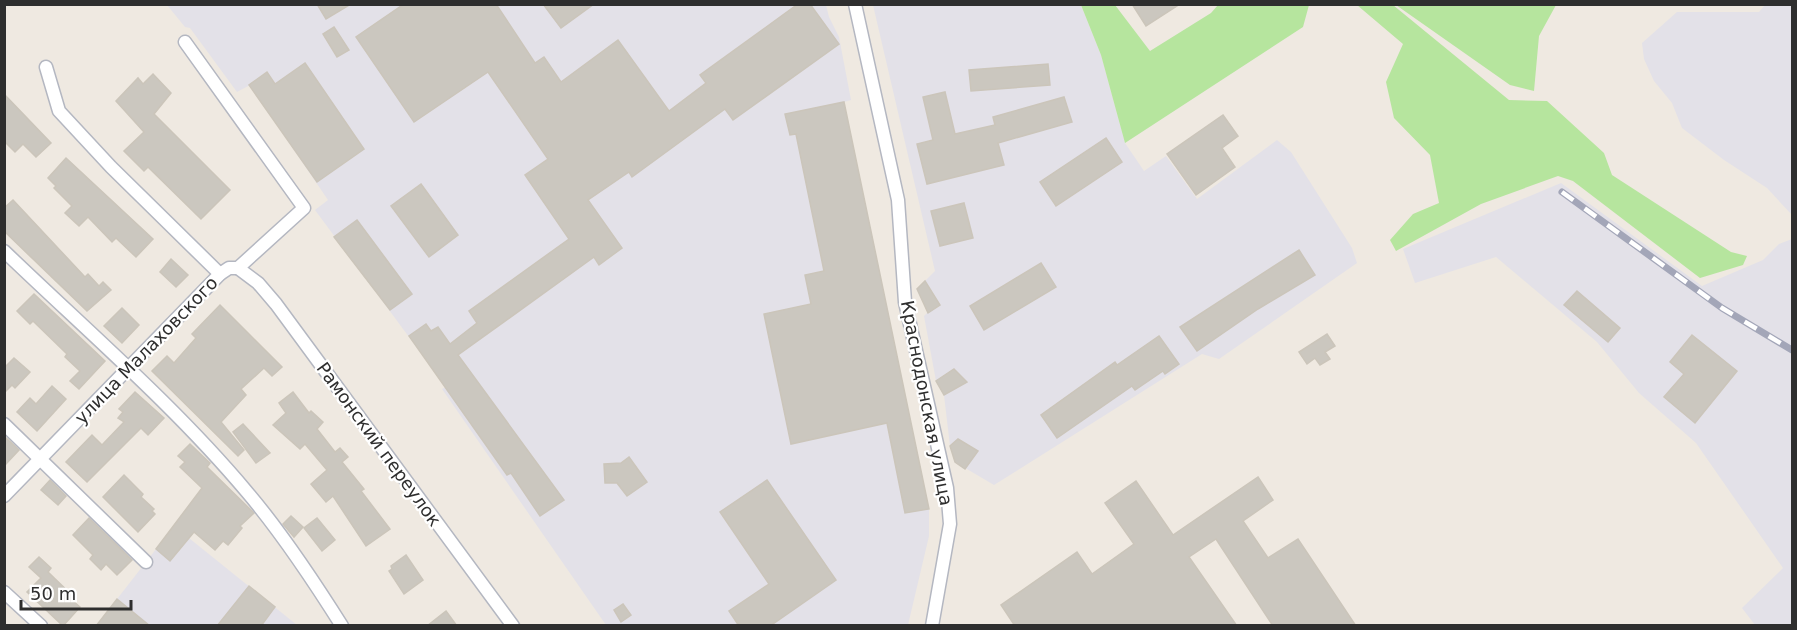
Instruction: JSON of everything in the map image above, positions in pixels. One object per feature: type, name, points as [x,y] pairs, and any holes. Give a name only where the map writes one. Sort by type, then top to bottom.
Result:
[{"type":"street","name":"Краснодонская улица","points":[[855,4],[898,200],[905,302],[948,488],[950,524],[932,626]]},
{"type":"street","name":"улица Малаховского","points":[[4,496],[220,274],[229,268],[238,268],[304,208],[185,42]]},
{"type":"street","points":[[46,67],[59,111],[118,175],[220,274]]},
{"type":"street","points":[[4,251],[190,429],[248,493],[320,590],[342,626]]},
{"type":"street","name":"Рамонский переулок","points":[[238,268],[248,274],[276,304],[513,626]]},
{"type":"street","points":[[4,424],[146,562]]},
{"type":"street","points":[[4,592],[41,626]]},
{"type":"shaded area","points":[[167,5],[826,5],[839,37],[851,100],[844,102],[929,509],[929,536],[908,625],[606,625],[442,389],[446,387],[315,210],[328,200],[250,85],[237,92],[190,28],[185,27]]},
{"type":"shaded area","points":[[873,5],[1081,5],[1101,55],[1125,143],[1144,171],[1166,156],[1197,199],[1277,140],[1291,152],[1352,248],[1357,263],[1219,359],[1202,354],[994,485],[955,462],[950,446],[944,395],[936,381],[924,316],[928,312],[917,289],[935,271]]},
{"type":"shaded area","points":[[1765,5],[1792,5],[1792,215],[1767,188],[1724,160],[1682,128],[1672,103],[1654,81],[1644,59],[1642,43],[1677,12],[1759,12]]},
{"type":"shaded area","points":[[1561,183],[1702,286],[1763,260],[1779,244],[1792,239],[1792,625],[1755,625],[1742,608],[1783,568],[1696,443],[1639,393],[1597,342],[1496,257],[1415,283],[1403,249]]},
{"type":"shaded area","points":[[174,526],[297,625],[96,626]]},
{"type":"green space","points":[[1081,5],[1115,5],[1150,51],[1211,13],[1218,5],[1309,5],[1303,27],[1125,143],[1101,55]]},
{"type":"green space","points":[[1357,5],[1393,5],[1509,100],[1547,101],[1604,153],[1612,175],[1731,252],[1747,256],[1743,265],[1700,278],[1573,181],[1558,176],[1481,204],[1396,251],[1390,240],[1413,214],[1439,203],[1430,155],[1394,118],[1386,82],[1403,44]]},
{"type":"green space","points":[[1396,5],[1556,5],[1539,36],[1534,91],[1510,85]]},
{"type":"building","points":[[317,4],[351,4],[326,19]]},
{"type":"building","points":[[404,4],[496,4],[535,63],[544,57],[561,82],[618,40],[669,111],[706,83],[700,75],[798,4],[810,4],[839,44],[733,120],[725,109],[632,177],[629,172],[588,200],[622,248],[599,265],[594,257],[458,355],[564,500],[540,516],[511,473],[507,475],[409,336],[426,324],[431,331],[438,327],[450,344],[477,323],[469,311],[569,239],[525,175],[548,159],[488,72],[414,122],[356,37]]},
{"type":"building","points":[[543,4],[594,4],[561,28]]},
{"type":"building","points":[[1132,4],[1180,4],[1146,26]]},
{"type":"building","points":[[334,27],[349,50],[337,57],[323,34]]},
{"type":"building","points":[[305,63],[364,149],[317,182],[249,85],[267,72],[275,84]]},
{"type":"building","points":[[1048,64],[1050,85],[971,91],[969,70]]},
{"type":"building","points":[[153,74],[171,93],[154,114],[230,190],[201,219],[148,167],[144,171],[124,151],[144,132],[116,101],[138,78],[143,84]]},
{"type":"building","points":[[945,92],[955,134],[995,125],[993,117],[1064,97],[1072,122],[998,143],[1004,165],[927,184],[917,144],[933,140],[923,97]]},
{"type":"building","points":[[4,94],[51,143],[36,157],[23,144],[15,152],[4,141]]},
{"type":"building","points":[[844,102],[929,509],[905,513],[887,423],[791,444],[764,314],[811,304],[805,275],[824,271],[796,134],[790,135],[785,114]]},
{"type":"building","points":[[1223,115],[1238,136],[1222,148],[1235,167],[1196,195],[1167,154]]},
{"type":"building","points":[[1106,138],[1122,162],[1056,206],[1040,182]]},
{"type":"building","points":[[66,158],[153,239],[136,257],[116,238],[112,242],[88,217],[79,226],[65,213],[72,206],[54,188],[56,186],[48,178]]},
{"type":"building","points":[[421,184],[458,235],[429,257],[391,206]]},
{"type":"building","points":[[13,200],[85,277],[88,274],[99,286],[103,282],[111,290],[87,311],[4,231],[4,208]]},
{"type":"building","points":[[964,203],[973,238],[940,246],[931,211]]},
{"type":"building","points":[[357,220],[412,294],[390,310],[334,237]]},
{"type":"building","points":[[1299,250],[1315,275],[1258,309],[1197,351],[1180,327]]},
{"type":"building","points":[[171,259],[188,275],[176,287],[160,272]]},
{"type":"building","points":[[1041,263],[1056,287],[984,330],[970,306]]},
{"type":"building","points":[[925,281],[940,305],[928,313],[917,289]]},
{"type":"building","points":[[1577,291],[1620,328],[1608,342],[1564,305]]},
{"type":"building","points":[[34,294],[105,361],[79,389],[70,381],[80,371],[65,357],[67,354],[33,321],[30,324],[17,311]]},
{"type":"building","points":[[220,305],[282,367],[272,376],[264,368],[241,389],[246,395],[221,422],[244,450],[238,456],[152,371],[167,356],[174,363],[196,338],[192,334]]},
{"type":"building","points":[[122,308],[139,325],[122,343],[104,326]]},
{"type":"building","points":[[1327,334],[1335,346],[1325,352],[1330,359],[1320,365],[1315,358],[1307,364],[1299,352]]},
{"type":"building","points":[[1692,335],[1737,371],[1695,423],[1664,397],[1684,374],[1670,362]]},
{"type":"building","points":[[1159,336],[1179,364],[1165,374],[1163,371],[1135,390],[1132,386],[1057,438],[1041,415],[1115,362],[1117,365]]},
{"type":"building","points":[[14,358],[30,372],[15,388],[12,385],[4,393],[4,368]]},
{"type":"building","points":[[954,369],[967,382],[944,395],[936,381]]},
{"type":"building","points":[[52,386],[66,399],[37,431],[17,412],[30,398],[36,404]]},
{"type":"building","points":[[135,392],[164,418],[148,435],[141,428],[87,482],[66,462],[92,435],[102,445],[124,422],[118,418],[123,412],[119,409]]},
{"type":"building","points":[[293,392],[309,413],[311,411],[323,422],[317,429],[335,452],[340,448],[348,457],[342,462],[364,489],[361,491],[390,529],[366,546],[333,496],[326,502],[311,484],[327,470],[305,444],[300,449],[273,425],[286,413],[279,403]]},
{"type":"building","points":[[243,424],[270,453],[256,463],[233,432]]},
{"type":"building","points":[[4,436],[19,450],[4,466]]},
{"type":"building","points":[[958,439],[978,451],[965,469],[955,462],[950,446]]},
{"type":"building","points":[[190,444],[210,463],[207,467],[254,513],[240,526],[242,528],[228,545],[223,541],[215,550],[194,532],[170,561],[156,549],[202,488],[180,467],[185,462],[178,456]]},
{"type":"building","points":[[629,457],[647,482],[627,496],[617,483],[605,483],[604,464],[621,463]]},
{"type":"building","points":[[124,475],[143,494],[141,497],[154,509],[152,511],[155,514],[138,532],[103,497]]},
{"type":"building","points":[[1258,477],[1273,500],[1243,521],[1268,558],[1298,539],[1356,626],[1273,626],[1216,539],[1189,557],[1237,626],[1015,626],[1001,605],[1077,552],[1092,574],[1134,544],[1105,503],[1136,481],[1173,535]]},
{"type":"building","points":[[50,480],[66,496],[58,505],[41,490]]},
{"type":"building","points":[[767,480],[836,580],[770,626],[739,626],[729,611],[769,584],[720,512]]},
{"type":"building","points":[[291,516],[303,527],[294,537],[283,524]]},
{"type":"building","points":[[89,518],[132,560],[117,575],[106,564],[101,570],[90,559],[93,555],[73,535]]},
{"type":"building","points":[[317,518],[335,540],[322,551],[304,528]]},
{"type":"building","points":[[406,555],[423,580],[404,594],[389,571],[392,569],[391,566]]},
{"type":"building","points":[[39,557],[51,568],[48,572],[75,598],[73,601],[80,607],[63,626],[27,592],[41,578],[29,567]]},
{"type":"building","points":[[249,586],[275,607],[261,626],[217,626]]},
{"type":"building","points":[[117,599],[150,626],[96,626]]},
{"type":"building","points":[[623,604],[631,615],[621,622],[614,610]]},
{"type":"building","points":[[446,611],[457,626],[427,626]]},
{"type":"railway","points":[[1562,192],[1722,308],[1792,350]]}]
